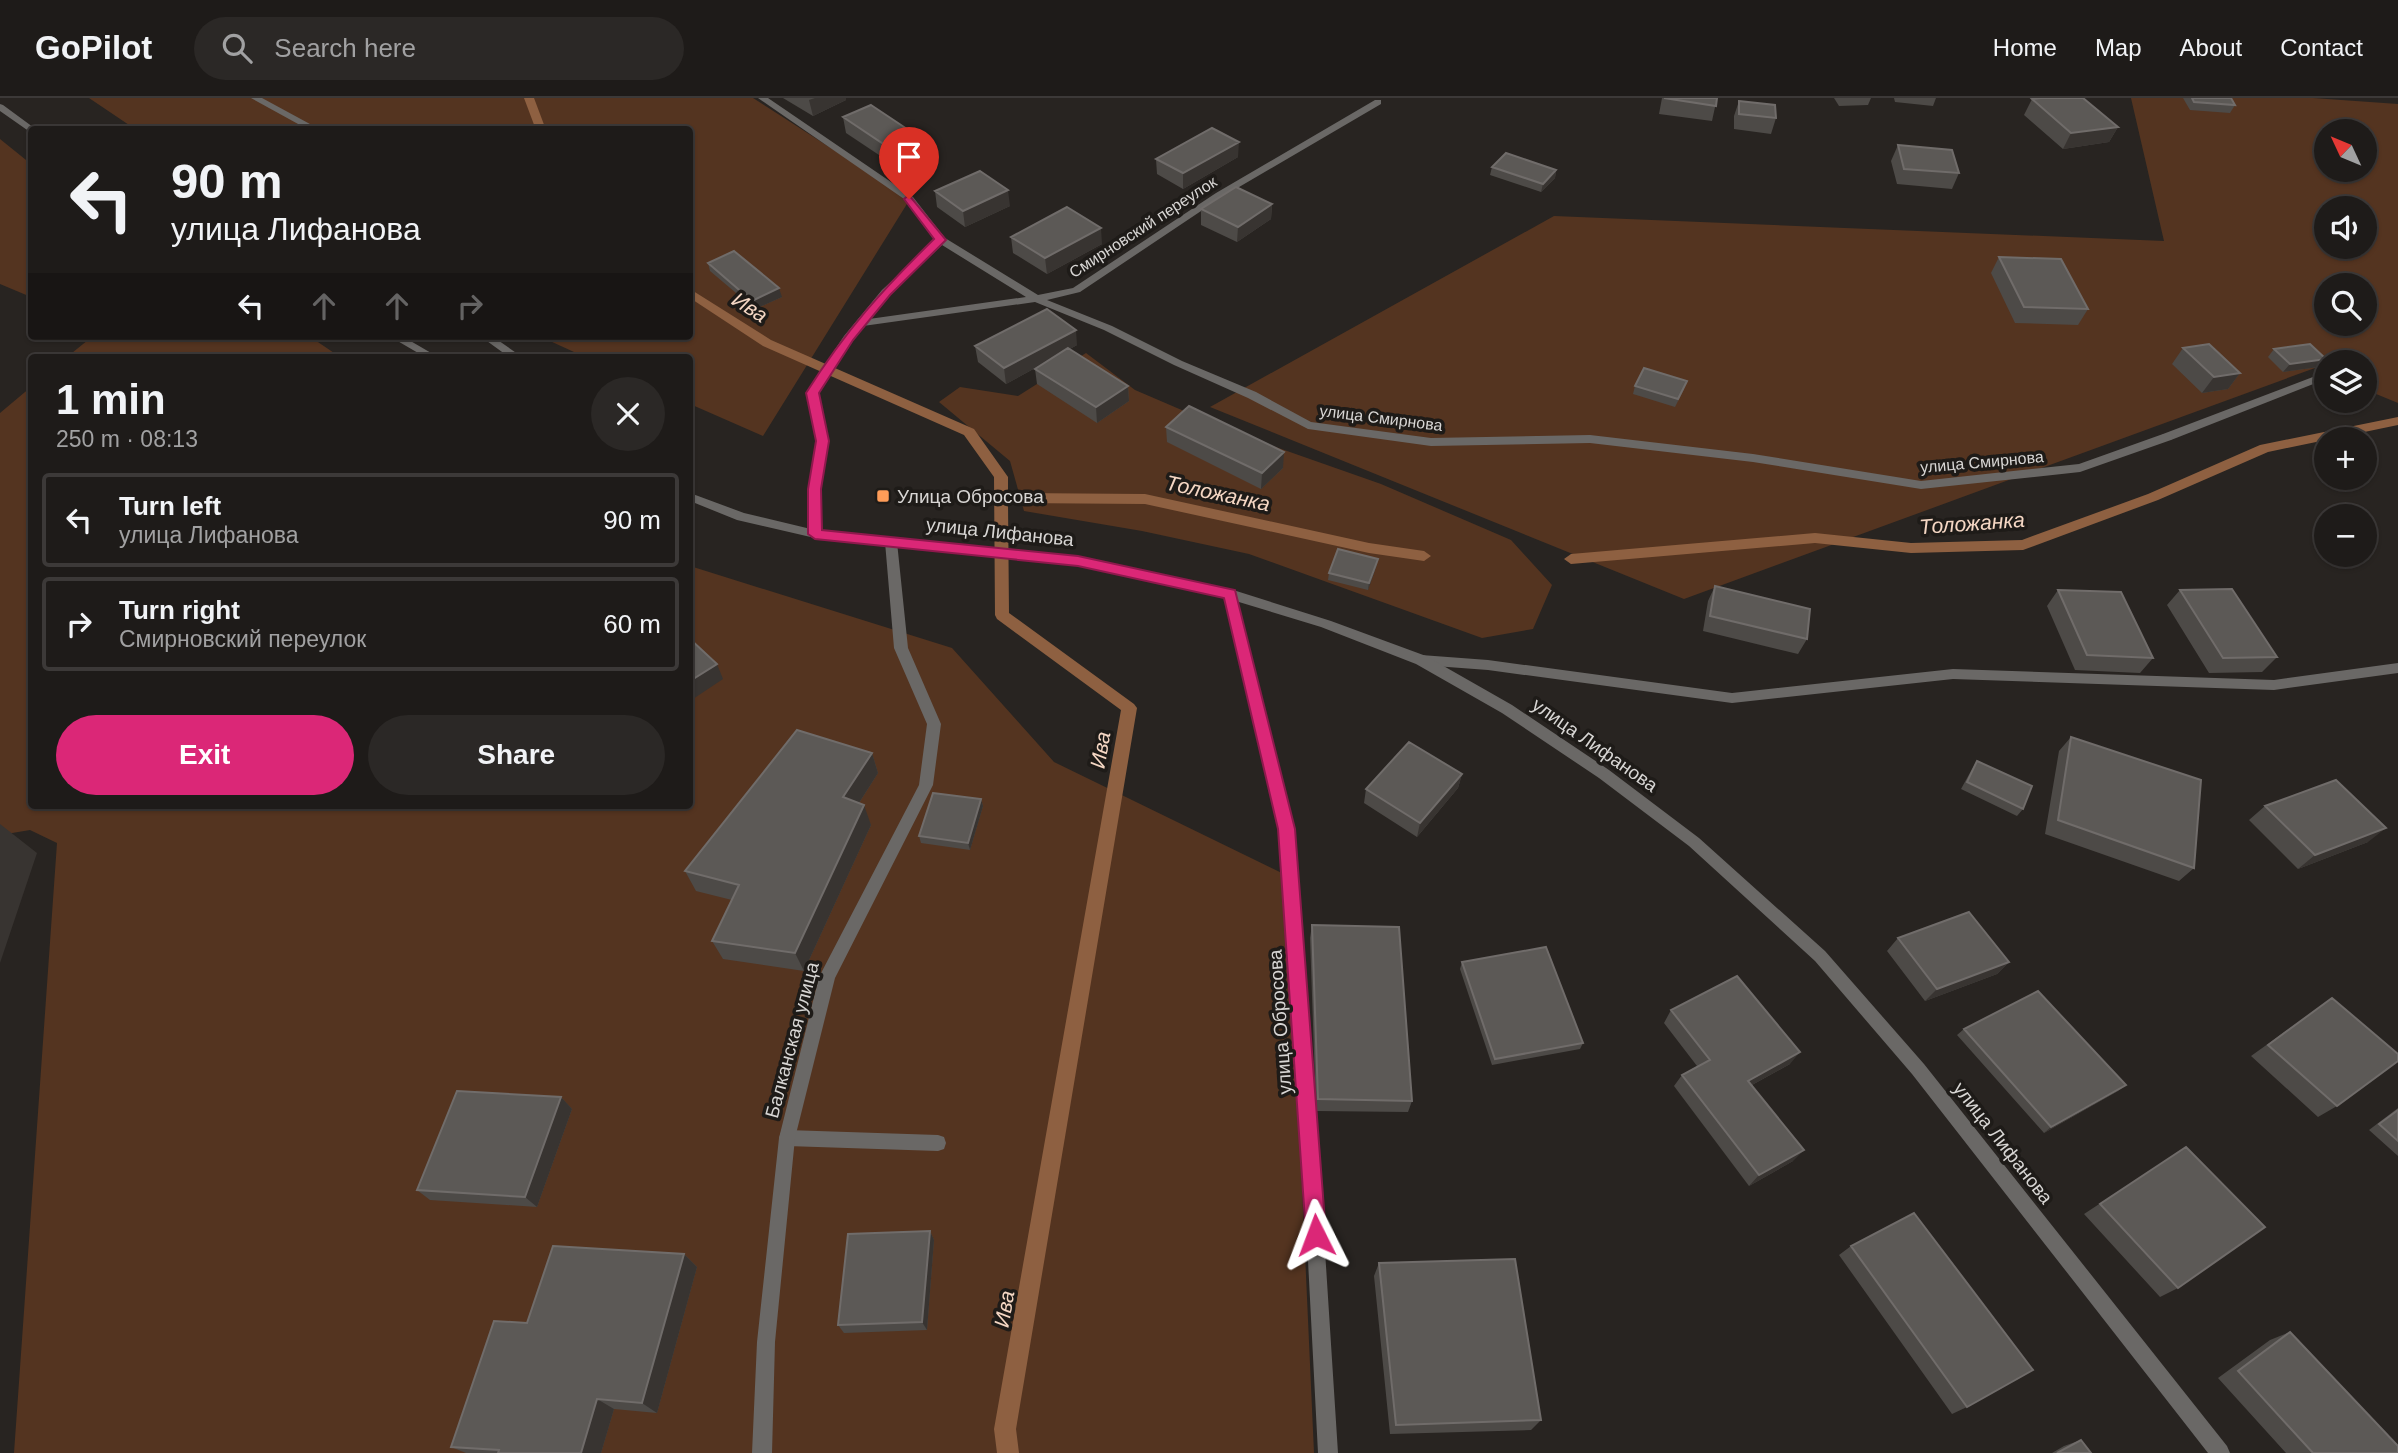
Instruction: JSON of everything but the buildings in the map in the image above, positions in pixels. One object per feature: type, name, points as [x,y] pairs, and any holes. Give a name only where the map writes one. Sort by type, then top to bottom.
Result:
[{"type":"street","points":[[255,98],[309,126]]},
{"type":"street","name":"улица Смирнова","points":[[762,98],[909,199],[941,240],[1036,299],[1108,328],[1178,363],[1252,394],[1308,425],[1431,442],[1590,439],[1752,458],[1921,485],[2080,468],[2314,380]]},
{"type":"street","name":"Смирновский переулок","points":[[863,323],[1036,299],[1076,290],[1219,195],[1378,102]]},
{"type":"street","points":[[0,107],[28,127]]},
{"type":"street","points":[[815,534],[814,489],[823,441],[812,393],[848,338],[886,292],[941,240]]},
{"type":"street","points":[[401,340],[427,354]]},
{"type":"street","points":[[491,340],[512,354]]},
{"type":"street","name":"улица Лифанова","points":[[693,498],[741,517],[815,534],[1078,561],[1230,594],[1325,624],[1421,660],[1507,709],[1604,774],[1694,842],[1820,956],[1919,1069],[2220,1453]]},
{"type":"street","name":"Балканская улица","points":[[762,1453],[766,1342],[787,1138],[827,976],[926,785],[934,724],[901,648],[891,541]]},
{"type":"street","name":"улица Обросова","points":[[1230,594],[1286,829],[1310,1126],[1328,1453]]},
{"type":"street","points":[[1421,660],[1488,665],[1732,698],[1953,674],[2274,685],[2396,664]]},
{"type":"street","points":[[787,1138],[938,1143]]},
{"type":"shaded area","points":[[89,98],[753,98],[910,199],[763,436],[693,405],[693,354],[578,354],[548,340],[693,340],[693,126],[131,126]]},
{"type":"shaded area","points":[[2131,98],[2313,98],[2398,104],[2398,403],[2377,394],[2377,350],[2314,350],[2314,368],[1684,599],[1210,407],[1554,216],[2164,241]]},
{"type":"shaded area","points":[[0,139],[28,162],[28,296],[0,284]]},
{"type":"shaded area","points":[[88,340],[315,340],[336,354],[71,354]]},
{"type":"shaded area","points":[[1086,353],[1135,390],[1233,432],[1381,484],[1511,540],[1552,585],[1533,629],[1482,638],[1249,554],[1142,531],[1024,511],[1010,461],[939,402],[960,387],[1018,396]]},
{"type":"shaded area","points":[[28,390],[28,809],[693,809],[693,567],[952,648],[1054,762],[1288,876],[1314,1453],[14,1453],[57,843],[30,830],[0,835],[0,413]]},
{"type":"waterway","name":"Ива","points":[[529,98],[540,126]]},
{"type":"waterway","name":"Ива","points":[[693,295],[767,343],[969,432],[1001,477],[1001,498]]},
{"type":"waterway","name":"Толожанка","points":[[1571,559],[1815,538],[1911,548],[2023,545],[2153,497],[2265,448],[2398,421]]},
{"type":"waterway","name":"Толожанка","points":[[1001,498],[1145,499],[1369,548],[1424,556]]},
{"type":"waterway","name":"Ива","points":[[1001,498],[1002,615],[1129,708],[1005,1429],[1008,1453]]},
{"type":"place","name":"Улица Обросова","points":[[883,496]]},
{"type":"route","points":[[909,199],[941,240],[886,292],[848,338],[812,393],[823,441],[814,489],[815,534],[1078,561],[1230,594],[1286,829],[1316,1235]]}]
